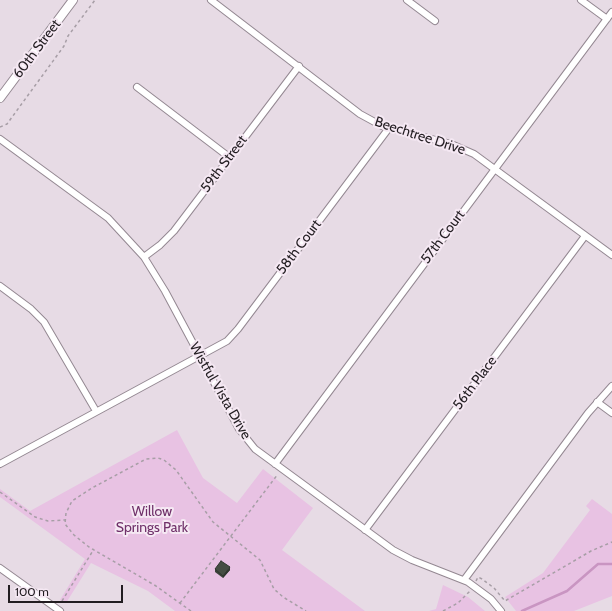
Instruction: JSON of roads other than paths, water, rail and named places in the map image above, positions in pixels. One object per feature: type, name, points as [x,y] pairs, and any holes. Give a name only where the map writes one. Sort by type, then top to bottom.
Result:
[{"type":"street","name":"60th Street","points":[[0,98],[73,0]]},
{"type":"street","name":"Beechtree Drive","points":[[211,0],[360,114],[389,128],[463,148],[495,168],[612,255]]},
{"type":"street","points":[[407,0],[435,21]]},
{"type":"street","points":[[581,0],[607,19]]},
{"type":"street","name":"57th Court","points":[[275,464],[612,12]]},
{"type":"street","name":"59th Street","points":[[144,257],[160,245],[174,231],[299,66]]},
{"type":"street","points":[[137,87],[229,157]]},
{"type":"street","name":"58th Court","points":[[0,464],[96,411],[200,357],[222,344],[235,333],[389,128]]},
{"type":"street","name":"Wistful Vista Drive","points":[[0,139],[108,218],[144,257],[246,439],[255,448],[281,469],[393,550],[412,560],[464,580],[480,590],[501,611]]},
{"type":"street","name":"56th Place","points":[[365,530],[585,236]]},
{"type":"street","points":[[0,286],[31,309],[44,322],[96,411]]},
{"type":"street","points":[[464,580],[597,402],[612,386]]},
{"type":"street","points":[[597,402],[612,413]]},
{"type":"street","points":[[0,568],[60,611]]},
{"type":"waterway","points":[[522,611],[567,591],[598,564],[612,564]]},
{"type":"park label","name":"Willow Springs Park","points":[[152,520]]}]
